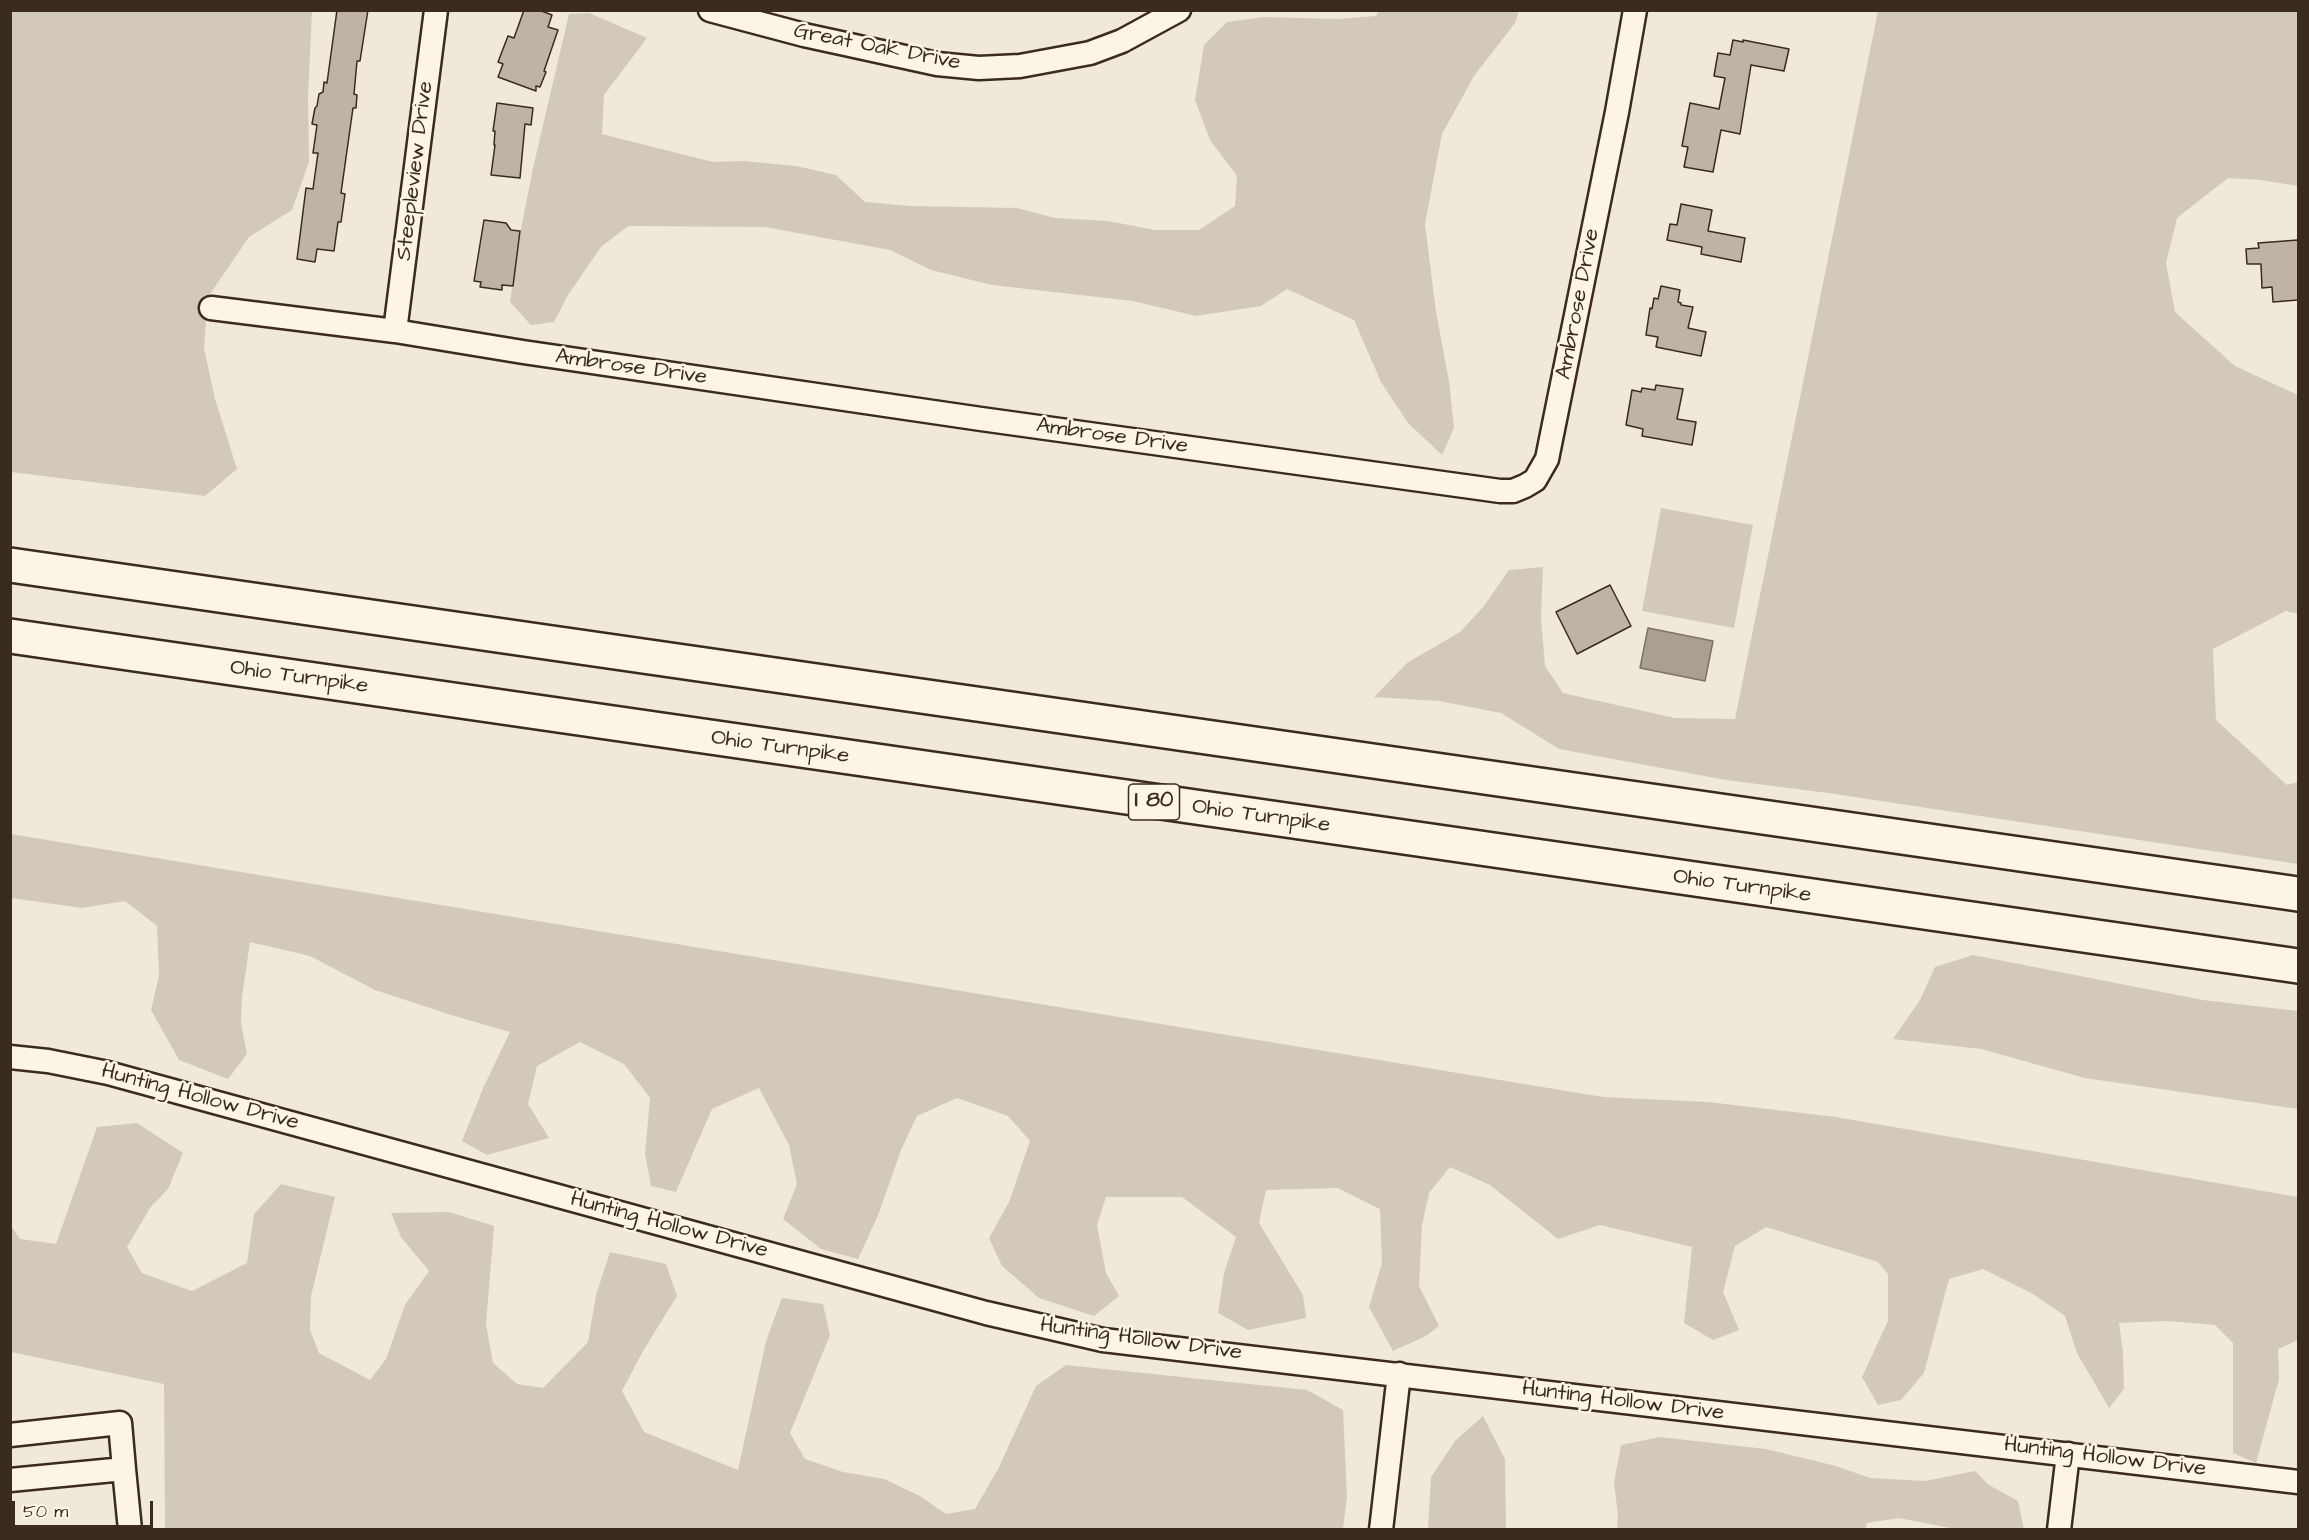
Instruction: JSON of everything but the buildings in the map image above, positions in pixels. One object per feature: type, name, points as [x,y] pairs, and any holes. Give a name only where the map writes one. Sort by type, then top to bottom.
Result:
[{"type":"highway","points":[[10,565],[2298,894]]},
{"type":"highway","name":"Ohio Turnpike","points":[[10,636],[2298,966]]},
{"type":"street","name":"Steepleview Drive","points":[[395,332],[436,10]]},
{"type":"street","name":"Great Oak Drive","points":[[710,10],[804,35],[926,61],[979,68],[1020,66],[1090,53],[1122,41],[1179,10]]},
{"type":"street","name":"Ambrose Drive","points":[[211,308],[395,332],[1500,491],[1513,490],[1534,480],[1547,459],[1617,112],[1635,10]]},
{"type":"street","name":"Hunting Hollow Drive","points":[[10,1057],[108,1072],[986,1313],[1103,1340],[2298,1482]]},
{"type":"street","points":[[1381,1530],[1399,1374]]},
{"type":"street","points":[[10,1435],[120,1423],[130,1530]]},
{"type":"street","points":[[2059,1530],[2068,1454]]},
{"type":"street","points":[[10,1480],[124,1469]]},
{"type":"shaded area","points":[[1379,10],[1519,11],[1515,23],[1474,76],[1442,134],[1425,224],[1454,428],[1442,455],[1408,423],[1381,382],[1354,320],[1287,289],[1261,306],[1196,316],[1133,301],[992,285],[931,270],[890,250],[765,227],[628,226],[601,247],[568,295],[554,322],[531,325],[510,302],[533,168],[569,14],[589,13],[647,38],[604,95],[602,134],[713,162],[744,161],[796,166],[836,175],[865,202],[911,206],[1017,208],[1055,218],[1108,221],[1155,230],[1199,230],[1235,206],[1237,176],[1210,140],[1195,100],[1204,45],[1227,22],[1264,17],[1339,19],[1376,16]]},
{"type":"shaded area","points":[[11,11],[312,11],[308,98],[309,162],[292,210],[249,237],[208,297],[204,348],[215,399],[237,469],[205,496],[11,472]]},
{"type":"shaded area","points":[[1878,11],[2298,11],[2298,186],[2228,178],[2177,218],[2166,263],[2175,312],[2235,366],[2298,395],[2298,614],[2286,611],[2213,649],[2216,720],[2287,785],[2298,782],[2298,864],[1828,793],[1726,780],[1559,749],[1501,713],[1439,701],[1374,697],[1407,663],[1460,632],[1484,606],[1509,570],[1543,567],[1541,618],[1545,666],[1563,693],[1675,718],[1735,719]]},
{"type":"shaded area","points":[[1661,508],[1753,525],[1734,628],[1642,611]]},
{"type":"shaded area","points":[[1648,628],[1713,641],[1705,681],[1640,668]]},
{"type":"shaded area","points":[[11,834],[1603,1097],[1708,1102],[1836,1117],[2298,1197],[2298,1340],[2278,1349],[2279,1379],[2256,1463],[2233,1453],[2233,1343],[2215,1325],[2166,1321],[2119,1323],[2124,1389],[2109,1408],[2077,1353],[2065,1316],[2033,1294],[1983,1269],[1949,1279],[1924,1373],[1901,1400],[1878,1405],[1862,1377],[1888,1321],[1888,1274],[1878,1262],[1766,1227],[1735,1246],[1723,1292],[1739,1330],[1713,1340],[1684,1323],[1692,1247],[1600,1225],[1558,1239],[1490,1185],[1450,1167],[1429,1193],[1422,1225],[1419,1286],[1439,1326],[1426,1336],[1393,1351],[1369,1307],[1382,1263],[1380,1209],[1338,1188],[1266,1190],[1259,1223],[1303,1295],[1306,1318],[1248,1330],[1218,1313],[1224,1273],[1236,1237],[1182,1197],[1106,1197],[1097,1225],[1106,1273],[1119,1296],[1094,1316],[1039,1298],[1002,1266],[989,1238],[1009,1202],[1030,1141],[1008,1116],[957,1098],[917,1116],[901,1150],[879,1213],[858,1259],[821,1249],[783,1219],[797,1184],[789,1145],[759,1088],[712,1109],[676,1192],[651,1186],[645,1154],[650,1098],[624,1064],[580,1042],[537,1066],[528,1104],[549,1138],[487,1155],[462,1141],[484,1086],[510,1032],[375,990],[310,956],[250,942],[242,997],[241,1024],[247,1054],[228,1079],[179,1060],[151,1010],[159,976],[157,926],[125,901],[82,908],[11,898]]},
{"type":"shaded area","points":[[1973,955],[2203,1000],[2298,1011],[2298,1109],[2085,1078],[1981,1049],[1893,1039],[1920,1000],[1935,967]]},
{"type":"shaded area","points":[[137,1123],[183,1153],[168,1189],[150,1208],[127,1247],[142,1273],[192,1291],[247,1263],[254,1214],[281,1184],[335,1197],[311,1296],[310,1330],[319,1353],[370,1380],[386,1359],[405,1305],[429,1271],[401,1237],[391,1213],[449,1212],[494,1226],[486,1324],[493,1363],[517,1384],[543,1388],[588,1342],[596,1295],[610,1252],[666,1264],[677,1296],[643,1351],[622,1391],[644,1432],[738,1470],[766,1341],[782,1298],[823,1304],[830,1335],[790,1433],[805,1459],[843,1472],[884,1479],[920,1496],[946,1514],[975,1509],[998,1469],[1036,1386],[1066,1365],[1307,1390],[1343,1410],[1347,1496],[1343,1529],[165,1529],[164,1384],[11,1352],[11,1226],[20,1239],[56,1244],[97,1127]]},
{"type":"shaded area","points":[[1483,1416],[1505,1459],[1506,1529],[1428,1529],[1431,1477],[1455,1441]]},
{"type":"shaded area","points":[[1660,1437],[1766,1449],[1836,1466],[1870,1478],[1925,1481],[1975,1471],[1989,1485],[2018,1501],[2024,1529],[1955,1529],[1899,1518],[1867,1523],[1865,1530],[1617,1529],[1618,1516],[1614,1482],[1621,1445]]}]
